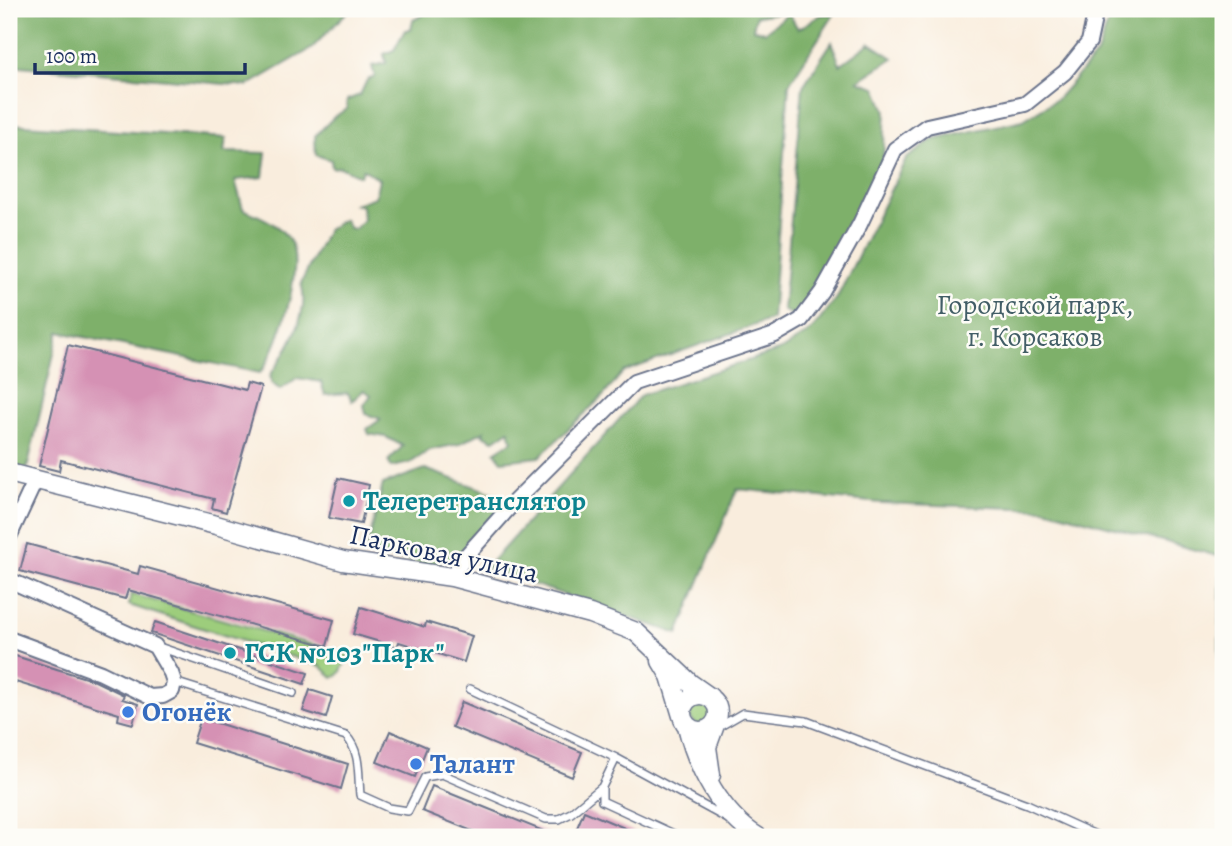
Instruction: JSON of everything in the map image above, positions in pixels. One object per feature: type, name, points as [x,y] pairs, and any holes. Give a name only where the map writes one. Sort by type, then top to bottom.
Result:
[{"type":"street","points":[[452,577],[465,557],[515,501],[634,382],[775,335],[801,320],[822,292],[860,224],[895,149],[927,126],[1025,104],[1065,72],[1089,42],[1095,14],[1093,9]]},
{"type":"street","name":"Парковая улица","points":[[9,474],[216,525],[343,561],[452,577],[590,614],[636,632],[690,683],[710,697]]},
{"type":"street","points":[[9,537],[36,480]]},
{"type":"street","points":[[9,580],[155,646],[174,682],[172,691],[163,696],[150,696],[101,673],[9,639]]},
{"type":"street","points":[[636,632],[670,676],[697,762],[737,824],[758,837]]},
{"type":"street","points":[[684,721],[686,701],[693,696],[710,697],[718,712],[707,747],[708,764],[721,801]]},
{"type":"street","points":[[684,721],[696,731],[714,728]]},
{"type":"lane","points":[[155,646],[293,692]]},
{"type":"lane","points":[[174,682],[346,736],[353,743],[358,757],[360,795],[388,808],[408,811],[425,777],[442,774],[546,819],[559,819],[602,786],[616,758]]},
{"type":"lane","points":[[470,689],[616,758],[737,824]]},
{"type":"lane","points":[[714,728],[743,713],[806,721],[1027,804],[1100,837]]},
{"type":"lane","points":[[602,786],[602,801],[680,837]]},
{"type":"green space","points":[[9,9],[350,9],[311,49],[247,86],[9,65]]},
{"type":"green space","points":[[428,9],[777,9],[779,13],[756,16],[753,29],[765,32],[789,13],[798,29],[821,15],[835,13],[789,84],[772,319],[623,372],[604,395],[539,457],[502,461],[495,452],[512,441],[509,430],[494,440],[483,435],[484,431],[459,444],[430,450],[410,463],[391,467],[388,461],[403,446],[386,437],[369,434],[367,429],[381,419],[366,414],[364,405],[371,395],[364,390],[352,401],[348,393],[325,395],[321,382],[297,378],[280,390],[272,383],[270,375],[284,355],[300,319],[303,306],[301,283],[327,230],[344,219],[349,228],[355,229],[363,220],[362,206],[355,204],[375,197],[379,179],[363,169],[360,176],[340,167],[332,168],[331,160],[316,155],[315,136],[335,116],[347,109],[347,100],[360,95],[367,80],[375,77],[372,66],[386,63],[384,54],[394,50],[405,30],[411,30],[413,20]]},
{"type":"green space","name":"Городской парк, г. Корсаков","points":[[1106,9],[1223,9],[1223,683],[1219,669],[1221,557],[1045,509],[881,503],[737,489],[678,634],[486,568],[641,395],[781,350],[811,331],[837,298],[906,159],[932,140],[1023,120],[1057,99],[1097,54],[1110,17]]},
{"type":"green space","points":[[832,42],[840,65],[870,43],[893,58],[858,81],[876,87],[886,111],[882,180],[801,320],[783,310],[803,86]]},
{"type":"green space","points":[[9,124],[226,138],[224,152],[266,153],[263,177],[235,180],[243,209],[264,218],[287,236],[294,255],[294,270],[292,289],[281,329],[260,373],[59,332],[27,469],[9,465]]},
{"type":"green space","points":[[425,469],[515,501],[465,557],[429,565],[366,552],[383,484]]},
{"type":"green space","points":[[131,594],[349,655],[340,673],[333,678],[321,666],[129,605]]},
{"type":"green space","points":[[701,703],[709,706],[712,714],[709,722],[701,725],[693,722],[690,714],[693,706]]},
{"type":"building","points":[[68,345],[245,390],[247,383],[261,387],[226,512],[212,508],[214,499],[61,460],[59,471],[39,466]]},
{"type":"building","name":"Телеретранслятор","points":[[338,478],[369,485],[361,524],[329,518]]},
{"type":"building","points":[[27,544],[138,574],[140,566],[334,620],[327,646],[128,590],[125,599],[20,571]]},
{"type":"building","points":[[361,607],[425,627],[426,622],[472,636],[464,662],[399,642],[397,647],[353,634]]},
{"type":"building","name":"ГСК №103\"Парк\"","points":[[155,622],[308,673],[304,684],[151,633]]},
{"type":"building","points":[[9,654],[95,681],[124,695],[122,699],[138,704],[133,724],[118,720],[119,714],[9,680]]},
{"type":"building","points":[[310,690],[332,697],[326,718],[303,711]]},
{"type":"building","points":[[462,702],[582,752],[572,777],[452,727]]},
{"type":"building","points":[[201,718],[348,764],[341,789],[193,743]]},
{"type":"building","points":[[390,731],[427,747],[415,777],[377,762]]},
{"type":"building","points":[[432,786],[558,837],[487,837],[422,811]]},
{"type":"building","points":[[584,811],[646,837],[574,835]]},
{"type":"place","name":"Телеретранслятор","points":[[349,501]]},
{"type":"place","name":"ГСК №103\"Парк\"","points":[[230,653]]},
{"type":"place","name":"Огонёк","points":[[128,712]]},
{"type":"place","name":"Талант","points":[[416,764]]}]
